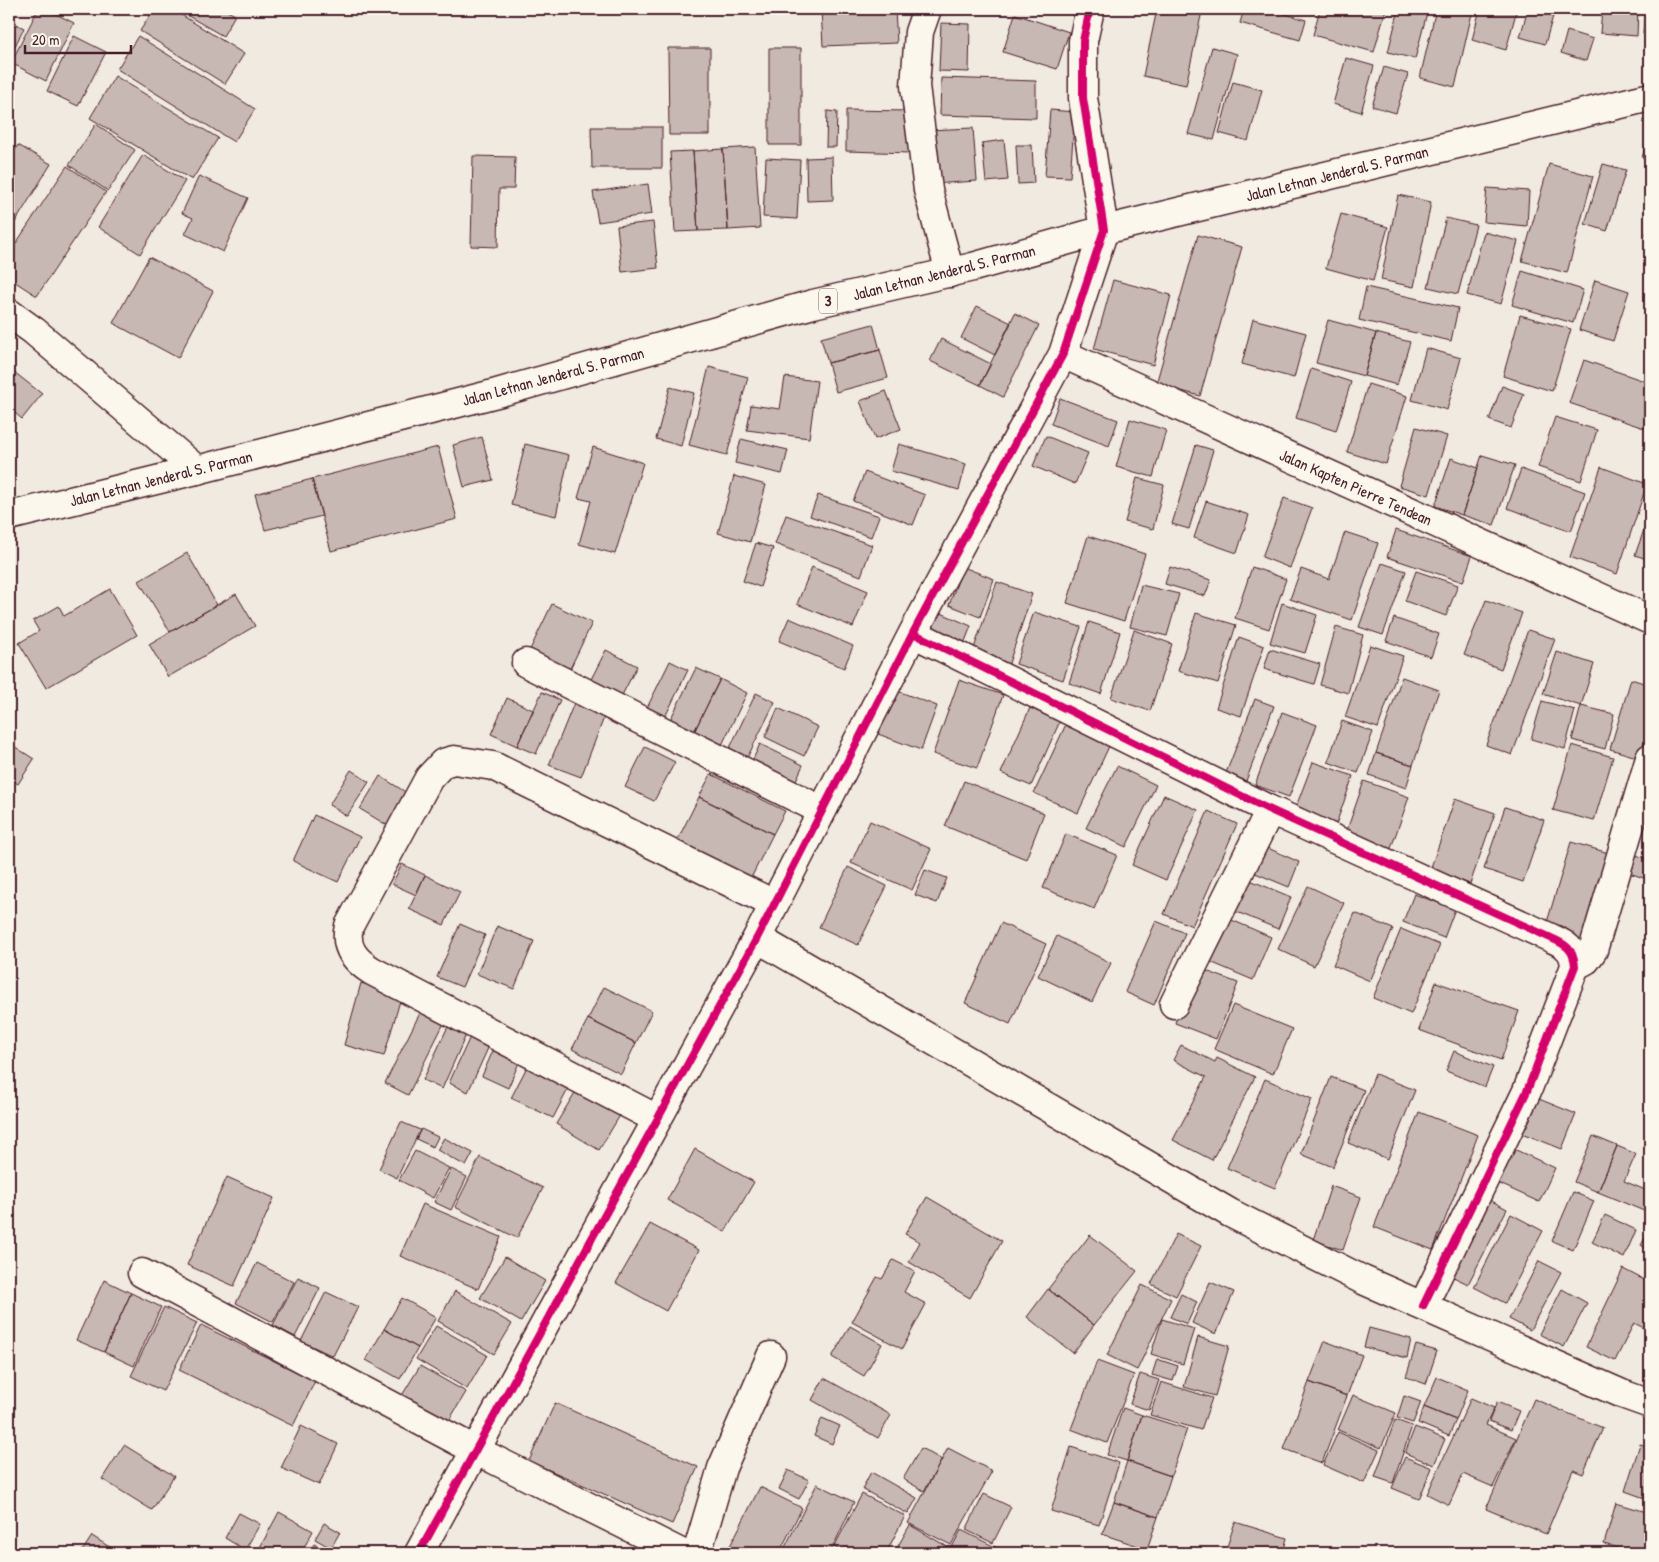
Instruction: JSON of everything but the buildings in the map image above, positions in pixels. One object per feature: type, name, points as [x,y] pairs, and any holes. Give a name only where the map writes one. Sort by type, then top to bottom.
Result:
[{"type":"main road","points":[[927,9],[919,32],[915,86],[928,190],[950,273]]},
{"type":"main road","points":[[418,1553],[757,938],[913,633],[1063,354],[1104,230],[1083,98],[1082,41],[1090,9]]},
{"type":"main road","name":"Jalan Letnan Jenderal S. Parman","points":[[9,516],[497,393],[813,304],[950,273],[1104,230],[1650,97]]},
{"type":"main road","points":[[9,313],[197,470]]},
{"type":"main road","name":"Jalan Kapten Pierre Tendean","points":[[1063,354],[1650,620]]},
{"type":"main road","points":[[913,633],[1270,810],[1564,944],[1572,951],[1575,966],[1527,1091],[1422,1306]]},
{"type":"main road","points":[[526,663],[821,810]]},
{"type":"main road","points":[[1575,966],[1586,960],[1593,950],[1650,758]]},
{"type":"main road","points":[[657,1119],[362,965],[354,956],[346,937],[349,926],[429,778],[443,763],[454,760],[493,766],[774,904]]},
{"type":"main road","points":[[1174,1004],[1270,810]]},
{"type":"main road","points":[[757,938],[1230,1213],[1363,1280],[1622,1394],[1650,1404]]},
{"type":"main road","points":[[142,1272],[475,1450],[681,1553]]},
{"type":"main road","points":[[697,1553],[722,1468],[771,1356]]},
{"type":"cycle path","points":[[419,1553],[757,938],[913,633],[1063,354],[1104,230],[1083,98],[1083,41],[1090,9]]},
{"type":"cycle path","points":[[913,633],[1266,808],[1556,940],[1571,951],[1575,966],[1527,1091],[1423,1306]]}]
